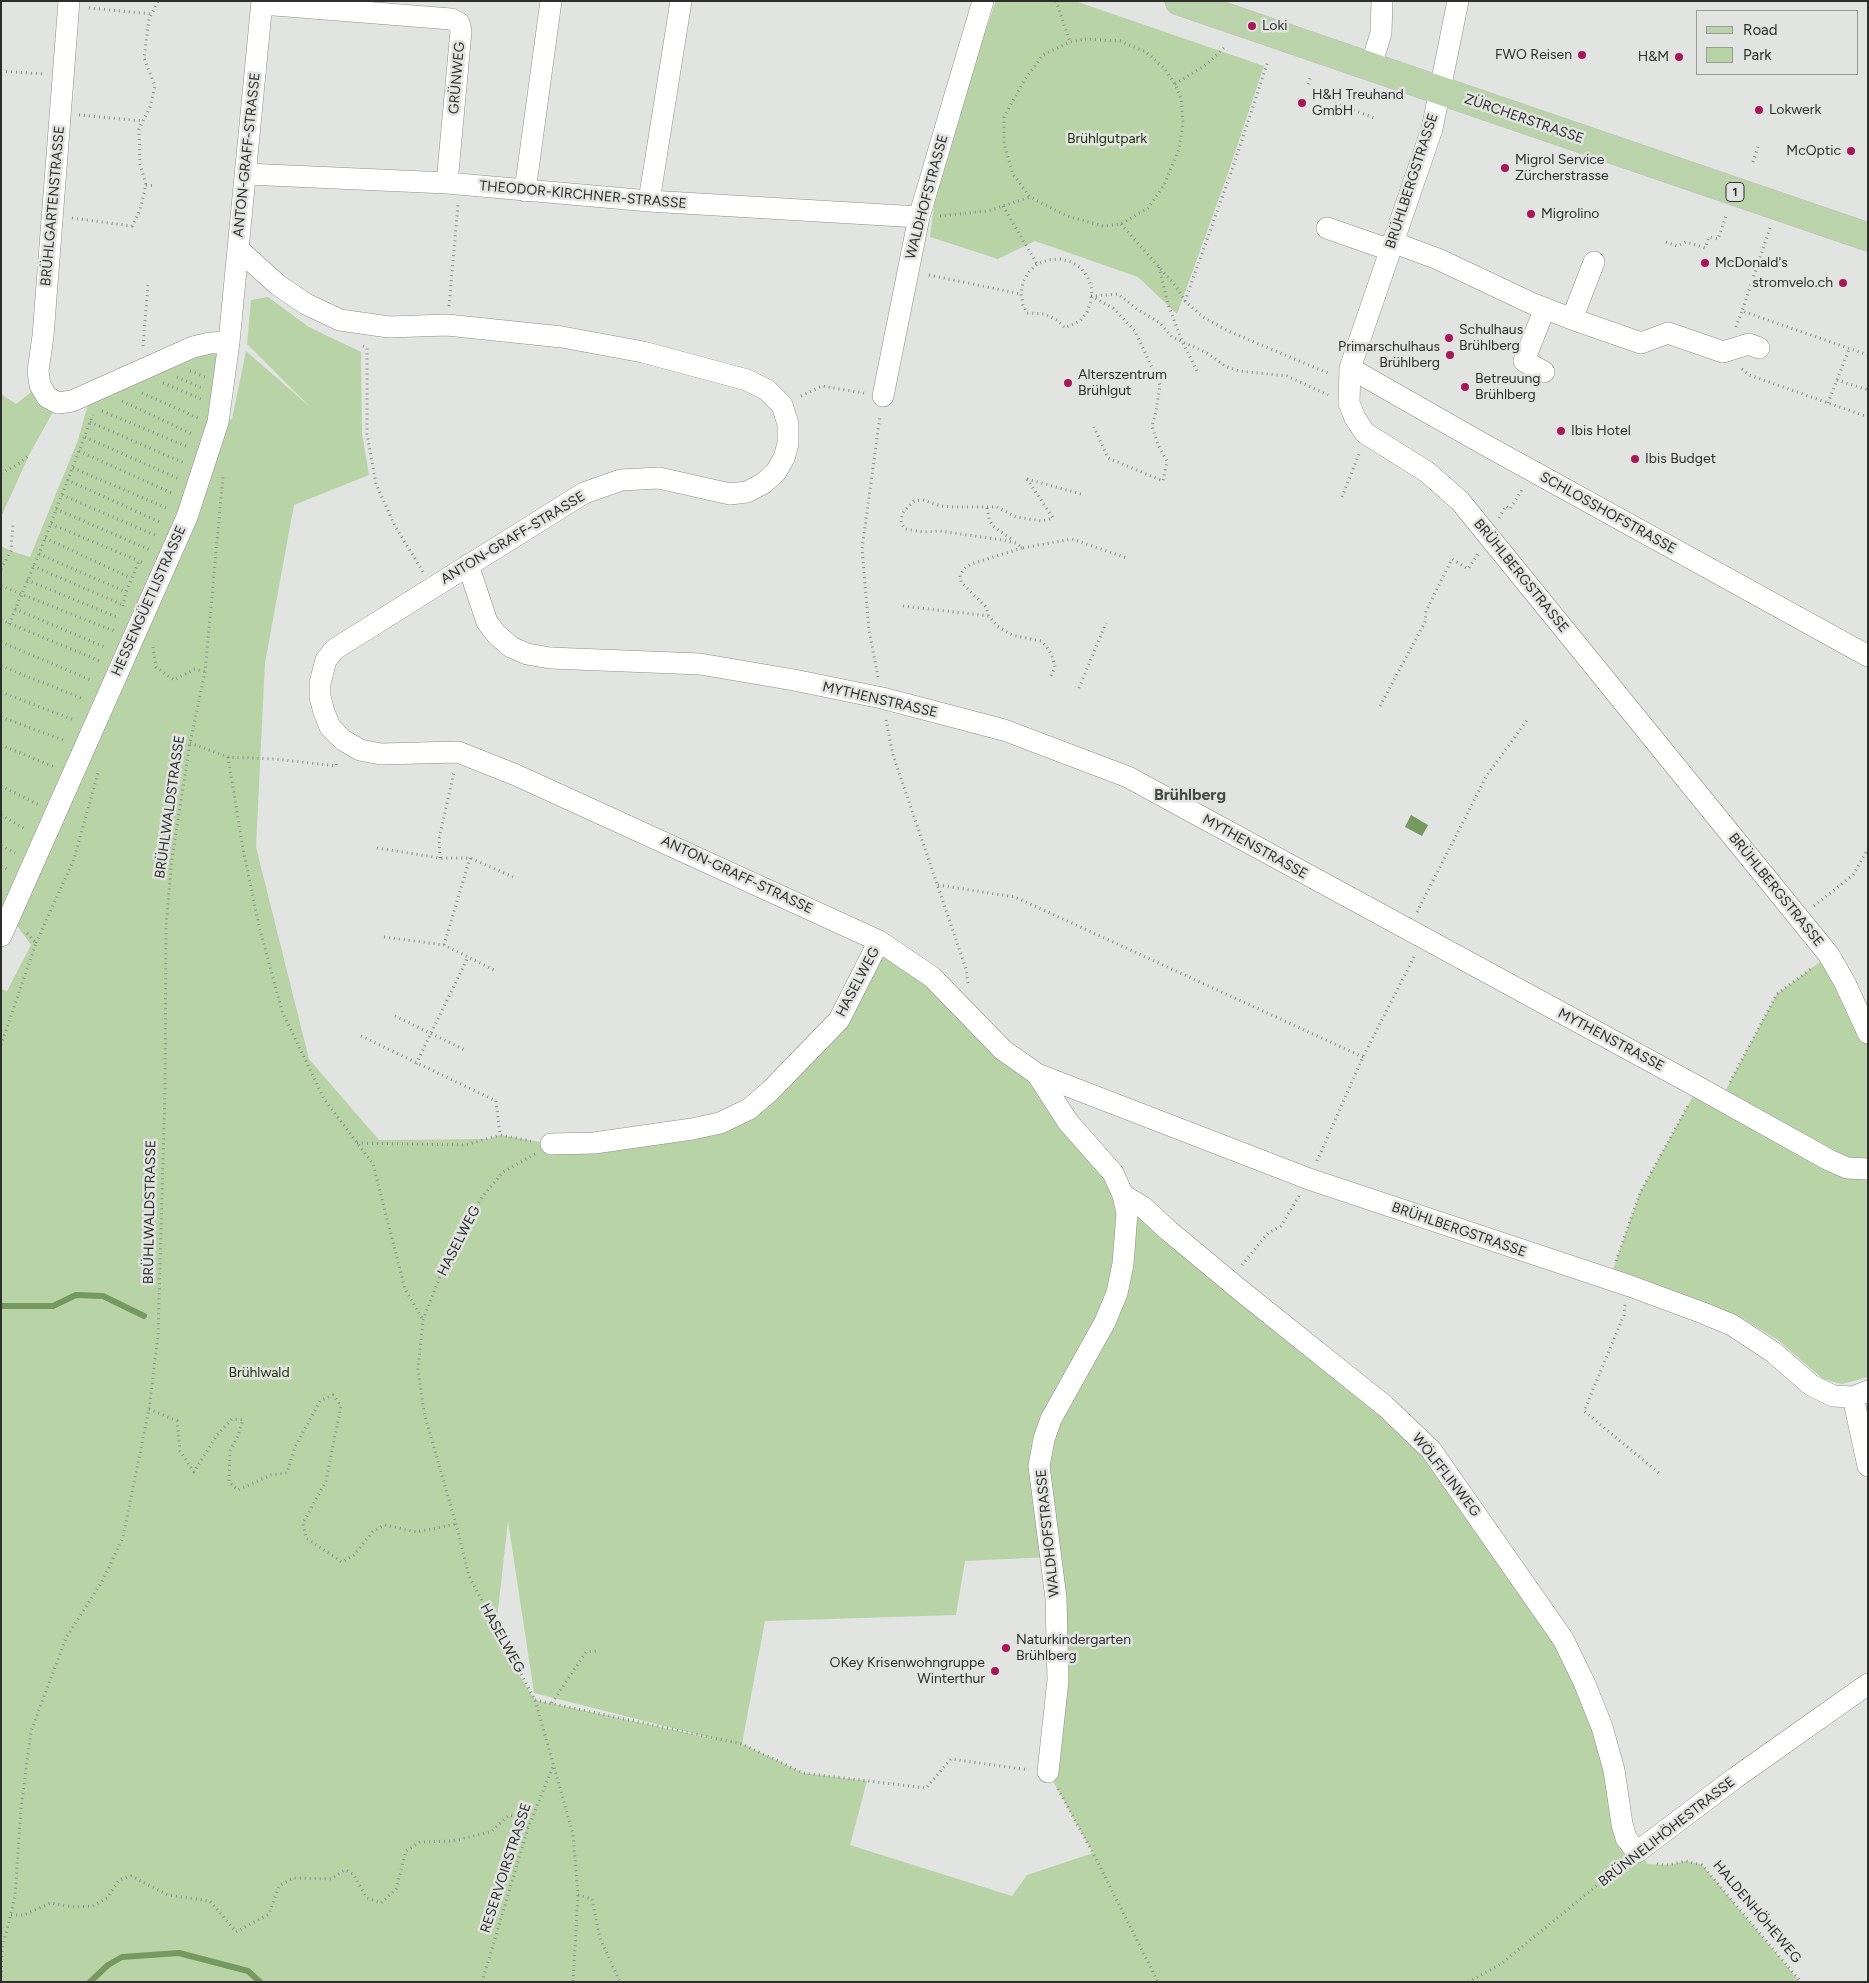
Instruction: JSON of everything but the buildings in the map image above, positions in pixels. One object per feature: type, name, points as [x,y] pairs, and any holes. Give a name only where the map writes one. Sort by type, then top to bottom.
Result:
[{"type":"main road","name":"ZÜRCHERSTRASSE","points":[[1179,1],[1868,237]]},
{"type":"street","points":[[525,191],[551,1]]},
{"type":"street","points":[[649,201],[681,1]]},
{"type":"street","name":"WALDHOFSTRASSE","points":[[882,396],[919,217],[983,1]]},
{"type":"street","points":[[1371,66],[1381,33],[1382,1]]},
{"type":"street","name":"BRÜHLBERGSTRASSE","points":[[1458,1],[1432,129],[1349,375],[1349,403],[1355,418],[1365,433],[1428,472],[1460,501],[1494,527],[1828,955],[1845,983],[1868,1033]]},
{"type":"street","name":"ANTON-GRAFF-STRASSE","points":[[262,3],[238,250],[278,285],[306,304],[340,320],[389,327],[447,325],[562,337],[643,352],[747,380],[767,390],[782,405],[788,424],[788,444],[784,458],[776,472],[764,483],[747,492],[730,494],[658,478],[621,480],[584,493],[348,640],[335,649],[326,660],[320,683],[320,696],[330,727],[343,740],[360,750],[381,754],[458,752],[516,775],[879,941],[932,977],[970,1014]]},
{"type":"street","name":"GRÜNWEG","points":[[262,3],[451,19],[459,22],[461,32],[454,184]]},
{"type":"street","name":"BRÜHLGARTENSTRASSE","points":[[68,4],[43,336],[38,371],[40,385],[47,397],[58,403],[72,402],[149,375]]},
{"type":"street","name":"THEODOR-KIRCHNER-STRASSE","points":[[246,174],[454,184],[649,201],[919,217]]},
{"type":"street","points":[[1327,228],[1438,259],[1545,308],[1641,343],[1668,333],[1723,352],[1748,344],[1759,348]]},
{"type":"street","name":"HESSENGÜETLISTRASSE","points":[[1,936],[187,517],[218,422],[229,342],[238,250]]},
{"type":"street","points":[[1572,319],[1594,262]]},
{"type":"street","points":[[1544,372],[1524,361],[1545,308]]},
{"type":"street","points":[[149,375],[193,347],[210,343],[229,342]]},
{"type":"street","name":"SCHLOSSHOFSTRASSE","points":[[1349,375],[1478,441],[1868,656]]},
{"type":"street","name":"MYTHENSTRASSE","points":[[468,566],[487,622],[496,634],[511,647],[527,654],[550,658],[700,664],[794,680],[882,698],[1004,730],[1128,777],[1829,1160],[1847,1168],[1868,1169]]},
{"type":"street","name":"HASELWEG","points":[[551,1144],[594,1143],[692,1129],[720,1123],[749,1109],[770,1091],[839,1020],[879,941]]},
{"type":"street","name":"WALDHOFSTRASSE","points":[[970,1014],[1003,1050],[1036,1074],[1068,1122],[1113,1173],[1123,1195],[1127,1212],[1124,1264],[1117,1293],[1105,1322],[1051,1419],[1044,1439],[1039,1466],[1056,1598],[1058,1671],[1048,1772]]},
{"type":"street","name":"BRÜHLBERGSTRASSE","points":[[1036,1074],[1309,1179],[1609,1281],[1630,1286],[1732,1325],[1773,1352],[1811,1385],[1833,1396],[1860,1394]]},
{"type":"street","name":"WÖLFFLINWEG","points":[[1123,1195],[1143,1207],[1169,1231],[1385,1406],[1431,1450],[1563,1639],[1584,1682],[1602,1727],[1614,1770],[1622,1824],[1626,1838],[1637,1852]]},
{"type":"street","points":[[1860,1394],[1868,1466]]},
{"type":"street","name":"BRÜNNELIHÖHESTRASSE","points":[[1637,1852],[1735,1778],[1868,1684]]},
{"type":"path","points":[[51,215],[132,226],[140,210],[146,185],[140,164],[139,129],[150,107],[155,86],[144,58],[150,19],[158,1]]},
{"type":"path","points":[[1056,1],[1070,42]]},
{"type":"path","points":[[68,4],[152,14]]},
{"type":"path","points":[[1085,39],[1120,41],[1146,52],[1164,68],[1175,84],[1181,98],[1183,123],[1179,150],[1164,185],[1148,208],[1121,224],[1103,226],[1067,216],[1030,197],[1013,174],[1004,144],[1004,117],[1025,79],[1043,55],[1070,42],[1085,39]]},
{"type":"path","points":[[1175,84],[1207,64],[1226,46]]},
{"type":"path","points":[[1185,301],[1233,167],[1268,61]]},
{"type":"path","points":[[1,71],[62,76]]},
{"type":"path","points":[[1308,84],[1311,76]]},
{"type":"path","points":[[1335,102],[1377,119]]},
{"type":"path","points":[[61,113],[143,121]]},
{"type":"path","points":[[1753,162],[1758,146]]},
{"type":"path","points":[[447,325],[454,184]]},
{"type":"path","points":[[146,185],[155,186]]},
{"type":"path","points":[[919,217],[972,213],[1030,197]]},
{"type":"path","points":[[1003,206],[1037,264]]},
{"type":"path","points":[[1666,242],[1677,246],[1686,242],[1705,248],[1709,237],[1718,240],[1728,210]]},
{"type":"path","points":[[1121,224],[1175,285],[1185,301],[1204,317],[1228,331],[1349,375]]},
{"type":"path","points":[[1771,225],[1742,311],[1868,355]]},
{"type":"path","points":[[1060,259],[1071,262],[1081,268],[1088,278],[1092,289],[1087,312],[1080,321],[1065,328],[1057,320],[1044,314],[1027,313],[1021,294],[1023,282],[1037,264],[1048,260],[1060,259]]},
{"type":"path","points":[[1159,267],[1168,304],[1182,341],[1198,371]]},
{"type":"path","points":[[908,270],[1021,294]]},
{"type":"path","points":[[148,285],[149,375],[204,400],[206,395]]},
{"type":"path","points":[[1091,296],[1118,294],[1136,309],[1160,323],[1172,337],[1207,353],[1225,366],[1239,371],[1287,376],[1334,398]]},
{"type":"path","points":[[1091,296],[1113,308],[1136,332],[1160,385],[1152,426],[1158,445],[1167,461],[1163,482],[1108,458],[1094,427]]},
{"type":"path","points":[[358,344],[367,348],[367,434],[376,484],[395,526],[432,588]]},
{"type":"path","points":[[1828,403],[1849,349]]},
{"type":"path","points":[[1723,352],[1749,375],[1868,417]]},
{"type":"path","points":[[172,375],[207,390],[208,378],[184,369]]},
{"type":"path","points":[[1837,380],[1868,390]]},
{"type":"path","points":[[782,405],[822,386],[882,396]]},
{"type":"path","points":[[137,391],[201,419]]},
{"type":"path","points":[[119,400],[196,436]]},
{"type":"path","points":[[9,624],[51,524],[93,414],[102,405]]},
{"type":"path","points":[[99,410],[193,450]]},
{"type":"path","points":[[90,422],[187,465]]},
{"type":"path","points":[[195,442],[198,427]]},
{"type":"path","points":[[85,437],[182,481],[185,473]]},
{"type":"path","points":[[1342,497],[1361,448]]},
{"type":"path","points":[[79,451],[177,495],[168,517]]},
{"type":"path","points":[[1,473],[17,465],[29,455]]},
{"type":"path","points":[[72,468],[172,510]]},
{"type":"path","name":"BRÜHLWALDSTRASSE","points":[[2,1982],[2,1949],[15,1897],[21,1808],[31,1731],[66,1638],[103,1580],[124,1537],[149,1409],[158,1335],[166,926],[172,858],[190,743],[205,672],[224,474]]},
{"type":"path","points":[[1016,543],[940,531],[923,532],[905,529],[901,523],[902,514],[914,501],[922,500],[954,508],[997,507],[1016,517],[1042,522],[1053,518],[1027,478],[1081,494]]},
{"type":"path","points":[[62,495],[160,538],[165,524],[68,480]]},
{"type":"path","points":[[1380,706],[1425,622],[1426,611],[1452,559],[1468,569],[1506,506],[1510,508],[1514,502]]},
{"type":"path","points":[[987,508],[989,519],[993,526],[1023,548]]},
{"type":"path","points":[[56,510],[154,551]]},
{"type":"path","points":[[1,569],[11,551],[13,523]]},
{"type":"path","points":[[51,524],[149,564]]},
{"type":"path","points":[[45,538],[131,578]]},
{"type":"path","points":[[1051,676],[1055,666],[1047,647],[1041,641],[1012,635],[997,626],[989,616],[986,607],[975,594],[964,587],[960,575],[964,569],[972,564],[1023,548],[1072,539],[1127,558]]},
{"type":"path","points":[[39,554],[126,592]]},
{"type":"path","points":[[107,656],[126,592],[139,561]]},
{"type":"path","points":[[33,566],[123,605]]},
{"type":"path","points":[[27,580],[119,618]]},
{"type":"path","points":[[1,586],[115,631]]},
{"type":"path","points":[[903,606],[989,616]]},
{"type":"path","points":[[15,609],[109,649]]},
{"type":"path","points":[[1,620],[104,663]]},
{"type":"path","points":[[1079,688],[1106,623]]},
{"type":"path","points":[[1,642],[96,682]]},
{"type":"path","points":[[152,642],[156,667],[174,680],[195,669],[205,672]]},
{"type":"path","points":[[1,666],[88,701]]},
{"type":"path","points":[[94,689],[99,676]]},
{"type":"path","points":[[1,692],[80,722]]},
{"type":"path","points":[[1,717],[70,743]]},
{"type":"path","points":[[1230,1281],[1268,1233],[1281,1226],[1309,1179],[1487,775],[1528,719]]},
{"type":"path","points":[[190,743],[228,757],[275,759],[336,766],[343,740]]},
{"type":"path","points":[[1,745],[59,769]]},
{"type":"path","points":[[440,858],[438,839],[458,752]]},
{"type":"path","points":[[228,757],[243,849],[257,916],[282,1011],[324,1099],[373,1164],[405,1289],[423,1320]]},
{"type":"path","points":[[1,786],[42,806]]},
{"type":"path","points":[[1,815],[31,832]]},
{"type":"path","points":[[377,848],[440,858],[470,858],[513,877]]},
{"type":"path","points":[[1800,918],[1853,875],[1868,849]]},
{"type":"path","points":[[444,945],[470,858]]},
{"type":"path","points":[[938,885],[1015,897],[1362,1057]]},
{"type":"path","points":[[1,1045],[36,943],[18,922],[10,916]]},
{"type":"path","points":[[384,937],[444,945],[494,970]]},
{"type":"path","points":[[1721,1100],[1777,994],[1828,955]]},
{"type":"path","points":[[416,1064],[468,957]]},
{"type":"path","points":[[395,1016],[467,1051]]},
{"type":"path","points":[[362,1036],[416,1064],[496,1101],[500,1135]]},
{"type":"path","points":[[1609,1281],[1640,1193],[1698,1087]]},
{"type":"path","points":[[357,1143],[466,1145],[500,1135],[551,1144]]},
{"type":"path","name":"HASELWEG","points":[[551,1144],[503,1172],[482,1197],[446,1261],[423,1320],[418,1368],[424,1413],[469,1576],[535,1700],[573,1834],[578,1895],[573,1982]]},
{"type":"path","points":[[1624,1314],[1584,1411],[1660,1474]]},
{"type":"path","points":[[149,1409],[178,1421],[180,1450],[194,1472],[222,1429],[232,1419],[243,1420],[238,1436],[230,1451],[229,1482],[238,1490],[271,1475],[287,1473],[294,1447],[320,1401],[333,1395],[341,1406],[326,1481],[303,1522],[306,1538],[342,1562],[354,1555],[373,1531],[385,1524],[417,1532],[456,1524]]},
{"type":"path","points":[[552,1703],[586,1652],[596,1651]]},
{"type":"path","points":[[535,1700],[742,1744],[803,1773],[926,1788],[951,1759],[1048,1772],[1094,1853],[1158,1982]]},
{"type":"path","name":"RESERVOIRSTRASSE","points":[[482,1982],[528,1828],[554,1763]]},
{"type":"path","points":[[11,1915],[24,1915],[50,1903],[75,1907],[93,1906],[107,1898],[119,1880],[131,1876],[168,1895],[210,1902],[236,1932],[269,1914],[280,1886],[293,1878],[331,1879],[344,1870],[353,1874],[367,1898],[381,1903],[396,1889],[406,1852],[420,1842],[452,1842],[491,1832],[509,1815],[517,1817],[528,1828]]},
{"type":"path","name":"BRÜNNELIHÖHESTRASSE","points":[[1468,1982],[1501,1964],[1637,1852]]},
{"type":"path","name":"HALDENHÖHEWEG","points":[[1637,1852],[1648,1864],[1668,1865],[1686,1861],[1702,1865],[1801,1982]]},
{"type":"path","points":[[578,1895],[592,1899],[600,1938],[620,1982]]},
{"type":"green space","name":"Brühlgutpark","points":[[996,1],[1075,1],[1264,66],[1226,179],[1177,314],[1138,277],[1035,241],[998,259],[930,237],[935,198],[964,92]]},
{"type":"green space","name":"Brühlwald","points":[[268,297],[309,327],[361,352],[362,433],[369,475],[294,505],[265,663],[256,847],[309,1059],[379,1140],[489,1139],[500,1135],[551,1144],[720,1123],[839,1020],[879,941],[970,1015],[1113,1173],[1385,1406],[1563,1639],[1637,1852],[1648,1864],[1668,1865],[1686,1861],[1702,1865],[1800,1982],[1,1982],[1,989],[7,991],[31,945],[11,917],[1,936],[1,546],[30,557],[78,440],[91,393],[214,351],[223,358],[218,422],[232,419],[246,351],[310,407],[247,344],[251,300]],"holes":[[[508,1521],[534,1693],[720,1740],[535,1700],[495,1637]],[[1050,1557],[1048,1772],[1093,1853],[1027,1875],[1012,1896],[850,1845],[867,1781],[803,1773],[742,1744],[765,1621],[956,1615],[965,1561]]]},
{"type":"green space","points":[[40,385],[58,403],[29,455],[1,517],[1,394],[16,404]]},
{"type":"green space","points":[[1829,955],[1868,1033],[1868,1377],[1842,1384],[1823,1379],[1778,1340],[1742,1318],[1678,1295],[1609,1281],[1640,1193],[1698,1087],[1721,1099],[1777,994]]},
{"type":"shaded area","points":[[1411,815],[1428,825],[1422,836],[1405,827]]},
{"type":"waterway","points":[[1,1306],[53,1306],[76,1295],[103,1296],[144,1316]]},
{"type":"waterway","points":[[90,1982],[108,1965],[122,1957],[179,1953],[248,1971],[260,1982]]},
{"type":"place","name":"Loki","points":[[1252,26]]},
{"type":"place","name":"FWO Reisen","points":[[1582,55]]},
{"type":"place","name":"H&M","points":[[1679,57]]},
{"type":"place","name":"H&H Treuhand GmbH","points":[[1302,103]]},
{"type":"place","name":"Lokwerk","points":[[1759,110]]},
{"type":"place","name":"McOptic","points":[[1851,151]]},
{"type":"place","name":"Migrol Service Zürcherstrasse","points":[[1505,168]]},
{"type":"place","name":"Migrolino","points":[[1531,214]]},
{"type":"place","name":"McDonald's","points":[[1705,263]]},
{"type":"place","name":"stromvelo.ch","points":[[1843,283]]},
{"type":"place","name":"Schulhaus Brühlberg","points":[[1449,338]]},
{"type":"place","name":"Primarschulhaus Brühlberg","points":[[1450,355]]},
{"type":"place","name":"Alterszentrum Brühlgut","points":[[1068,383]]},
{"type":"place","name":"Betreuung Brühlberg","points":[[1465,387]]},
{"type":"place","name":"Ibis Hotel","points":[[1561,431]]},
{"type":"place","name":"Ibis Budget","points":[[1635,459]]},
{"type":"place","name":"Naturkindergarten Brühlberg","points":[[1006,1648]]},
{"type":"place","name":"OKey Krisenwohngruppe Winterthur","points":[[995,1671]]},
{"type":"district","name":"Brühlberg","points":[[1190,795]]}]
